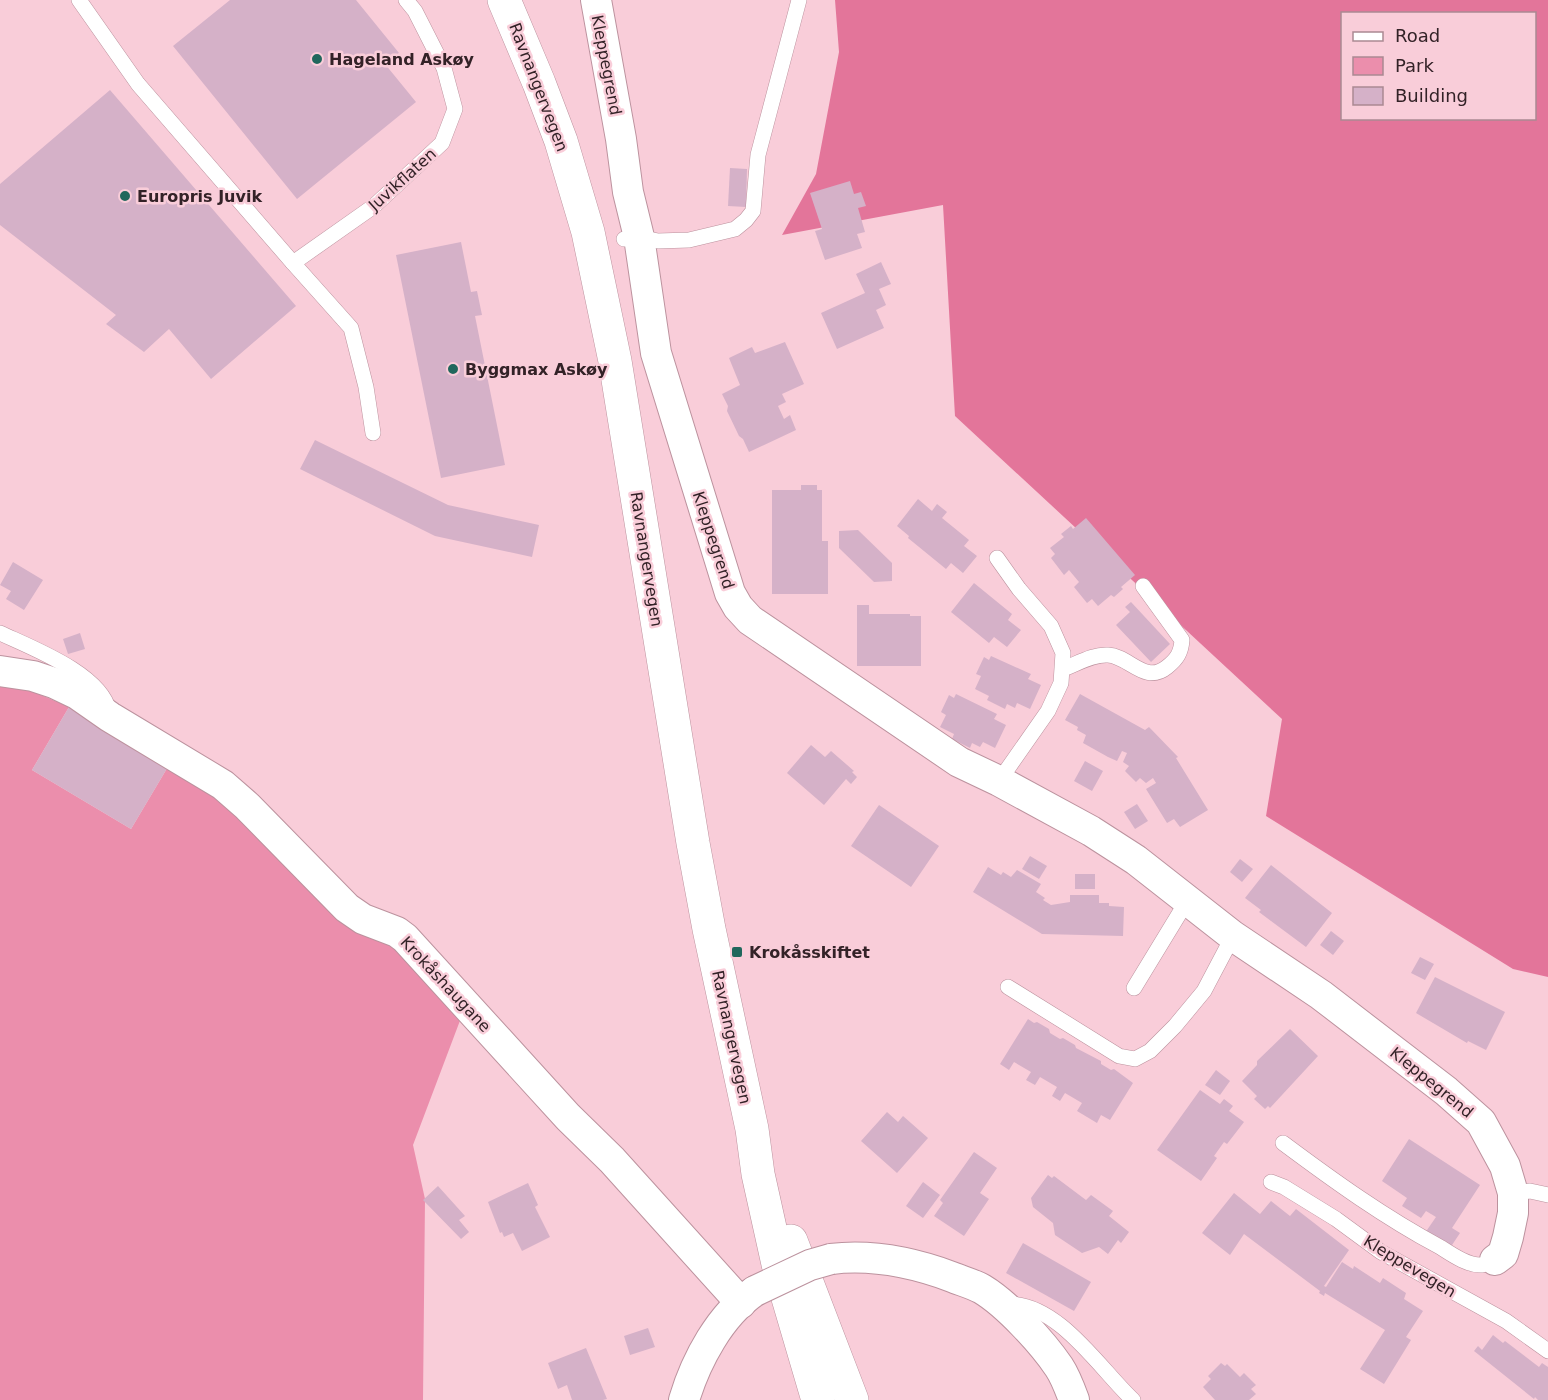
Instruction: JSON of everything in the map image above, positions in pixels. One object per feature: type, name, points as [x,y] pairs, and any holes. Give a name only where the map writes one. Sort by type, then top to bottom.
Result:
[{"type":"main road","name":"Ravnangervegen","points":[[504,0],[540,82],[561,141],[580,203],[605,307],[709,929],[753,1128],[758,1174],[777,1264],[818,1400]]},
{"type":"main road","name":"Ravnangervegen","points":[[753,1128],[795,1251],[852,1400]]},
{"type":"street","name":"Kleppegrend","points":[[596,0],[621,139],[632,238],[656,353],[730,593],[738,607],[750,620],[959,762],[1092,831],[1136,860],[1233,936],[1321,995],[1446,1091],[1481,1122],[1505,1166],[1513,1193],[1513,1214],[1508,1237],[1503,1254],[1495,1260]]},
{"type":"street","name":"Krokåshaugane","points":[[0,671],[33,676],[77,694],[110,717],[223,785],[247,806],[347,908],[363,919],[397,932],[405,938],[568,1117],[748,1297]]},
{"type":"street","points":[[684,1400],[704,1352],[720,1328],[748,1297],[810,1264],[831,1258],[852,1256],[877,1257],[913,1264],[980,1288],[1003,1304],[1022,1322],[1059,1367],[1074,1400]]},
{"type":"lane","points":[[80,0],[138,84],[351,328],[366,387],[373,434]]},
{"type":"lane","name":"Juvikflaten","points":[[292,263],[374,206],[442,143],[455,109],[444,68],[415,10],[406,0]]},
{"type":"lane","points":[[632,238],[658,241],[689,240],[712,235],[735,229],[753,211],[758,155],[799,0]]},
{"type":"lane","points":[[997,558],[1019,590],[1051,626],[1064,653],[1061,683],[1048,711],[999,781]]},
{"type":"lane","points":[[1064,669],[1098,656],[1110,655],[1146,673],[1161,673],[1174,662],[1181,652],[1182,640],[1143,586]]},
{"type":"lane","points":[[0,633],[42,653],[89,680],[103,695],[110,717]]},
{"type":"lane","points":[[1134,988],[1187,901]]},
{"type":"lane","points":[[1008,987],[1119,1056],[1135,1059],[1150,1052],[1204,991],[1233,936]]},
{"type":"lane","name":"Kleppegrend","points":[[1283,1143],[1346,1190],[1403,1227],[1467,1261],[1481,1265],[1495,1260]]},
{"type":"lane","name":"Kleppevegen","points":[[1270,1182],[1284,1187],[1336,1219],[1381,1252],[1506,1321],[1548,1351]]},
{"type":"lane","points":[[1513,1193],[1530,1191],[1548,1195]]},
{"type":"lane","points":[[1003,1304],[1017,1304],[1053,1319],[1078,1339],[1133,1400]]},
{"type":"green space","points":[[0,681],[11,682],[69,707],[32,770],[131,829],[169,765],[249,813],[398,942],[464,1010],[413,1145],[425,1199],[423,1400],[0,1400]]},
{"type":"shaded area","points":[[835,0],[1548,0],[1548,977],[1513,969],[1266,816],[1282,719],[955,416],[943,205],[782,235],[816,174],[839,52]]},
{"type":"building","points":[[230,0],[356,0],[399,53],[385,64],[416,102],[297,199],[173,46]]},
{"type":"building","points":[[110,90],[296,306],[211,379],[169,329],[144,352],[106,324],[116,315],[0,225],[0,184]]},
{"type":"building","points":[[730,168],[747,169],[746,207],[728,206]]},
{"type":"building","points":[[850,181],[854,194],[861,192],[866,206],[858,208],[865,232],[857,234],[862,248],[825,260],[815,231],[822,229],[810,193]]},
{"type":"building","points":[[461,242],[471,292],[477,291],[482,315],[475,316],[505,465],[441,478],[396,255]]},
{"type":"building","points":[[881,262],[891,284],[879,289],[886,305],[876,310],[884,328],[837,349],[821,313],[865,293],[856,274]]},
{"type":"building","points":[[785,342],[804,384],[782,394],[786,402],[778,406],[784,419],[790,415],[796,430],[749,452],[727,411],[728,406],[722,394],[740,385],[729,358],[752,347],[755,353]]},
{"type":"building","points":[[315,440],[448,505],[539,525],[532,557],[435,536],[300,469]]},
{"type":"building","points":[[801,485],[817,485],[817,490],[822,490],[822,541],[828,541],[828,594],[772,594],[772,490],[801,490]]},
{"type":"building","points":[[918,499],[932,511],[937,504],[947,512],[942,518],[969,540],[964,546],[977,556],[963,573],[951,563],[946,569],[897,526]]},
{"type":"building","points":[[1086,518],[1135,575],[1121,587],[1123,589],[1114,597],[1111,595],[1098,606],[1092,599],[1087,603],[1074,587],[1079,582],[1069,570],[1064,575],[1051,558],[1055,554],[1050,548],[1064,537],[1061,534],[1071,526],[1073,529]]},
{"type":"building","points":[[858,530],[892,563],[892,581],[874,582],[839,548],[839,531]]},
{"type":"building","points":[[13,562],[43,580],[24,610],[6,599],[11,591],[0,585]]},
{"type":"building","points":[[974,583],[1012,614],[1008,620],[1021,630],[1007,647],[994,637],[989,643],[951,612]]},
{"type":"building","points":[[1131,602],[1170,644],[1151,662],[1116,625],[1130,612],[1125,607]]},
{"type":"building","points":[[857,605],[869,605],[869,614],[921,616],[921,666],[857,666]]},
{"type":"building","points":[[80,633],[85,649],[68,654],[63,639]]},
{"type":"building","points":[[991,656],[1031,674],[1028,679],[1041,685],[1030,709],[1017,703],[1015,708],[1007,704],[1005,709],[987,700],[989,696],[975,689],[981,676],[976,674],[984,657],[989,660]]},
{"type":"building","points":[[956,694],[997,714],[994,719],[1006,725],[995,748],[983,742],[980,747],[972,743],[970,748],[952,739],[954,734],[940,727],[946,715],[941,712],[949,695],[954,698]]},
{"type":"building","points":[[1080,694],[1145,730],[1149,727],[1178,757],[1176,758],[1208,810],[1180,827],[1174,819],[1167,823],[1146,789],[1156,783],[1153,778],[1146,783],[1140,778],[1136,782],[1125,771],[1129,766],[1123,762],[1127,753],[1122,751],[1117,761],[1108,757],[1083,743],[1086,735],[1077,730],[1078,727],[1065,720]]},
{"type":"building","points":[[69,707],[169,765],[131,829],[32,770]]},
{"type":"building","points":[[811,745],[825,757],[831,751],[854,771],[852,772],[857,777],[851,784],[846,779],[824,805],[787,773]]},
{"type":"building","points":[[1085,761],[1103,771],[1092,791],[1074,781]]},
{"type":"building","points":[[1137,804],[1148,821],[1135,829],[1124,812]]},
{"type":"building","points":[[879,805],[939,846],[911,887],[851,846]]},
{"type":"building","points":[[1030,856],[1047,866],[1039,879],[1022,869]]},
{"type":"building","points":[[1240,859],[1253,869],[1242,882],[1230,872]]},
{"type":"building","points":[[1271,865],[1332,913],[1306,947],[1259,912],[1261,910],[1245,898]]},
{"type":"building","points":[[988,867],[1001,875],[1003,872],[1011,877],[1017,870],[1041,884],[1036,892],[1051,905],[1070,902],[1070,895],[1099,895],[1099,903],[1124,907],[1123,936],[1042,934],[973,892]]},
{"type":"building","points":[[1075,874],[1095,874],[1095,889],[1075,889]]},
{"type":"building","points":[[1331,931],[1344,941],[1333,955],[1320,945]]},
{"type":"building","points":[[1420,957],[1434,964],[1425,980],[1411,973]]},
{"type":"building","points":[[1435,977],[1505,1012],[1486,1050],[1468,1041],[1467,1043],[1416,1013]]},
{"type":"building","points":[[1028,1019],[1049,1029],[1050,1033],[1075,1045],[1076,1048],[1101,1061],[1101,1064],[1111,1070],[1114,1069],[1133,1083],[1110,1120],[1101,1115],[1097,1123],[1077,1111],[1082,1103],[1065,1093],[1060,1101],[1052,1096],[1057,1087],[1040,1077],[1035,1085],[1026,1080],[1031,1072],[1014,1062],[1009,1070],[1000,1064]]},
{"type":"building","points":[[1290,1029],[1318,1056],[1270,1108],[1268,1106],[1265,1109],[1254,1099],[1257,1096],[1242,1081],[1257,1065],[1257,1061]]},
{"type":"building","points":[[1216,1070],[1230,1081],[1220,1095],[1205,1085]]},
{"type":"building","points":[[1200,1090],[1220,1104],[1224,1099],[1233,1106],[1229,1111],[1244,1122],[1227,1144],[1224,1142],[1214,1156],[1217,1158],[1201,1181],[1157,1150]]},
{"type":"building","points":[[887,1112],[898,1122],[903,1116],[928,1138],[897,1173],[861,1141]]},
{"type":"building","points":[[1409,1139],[1480,1185],[1452,1228],[1460,1233],[1450,1248],[1425,1233],[1436,1217],[1426,1211],[1421,1218],[1402,1206],[1407,1198],[1382,1181]]},
{"type":"building","points":[[974,1152],[997,1168],[980,1193],[989,1199],[964,1236],[934,1216],[943,1203],[940,1200]]},
{"type":"building","points":[[1048,1175],[1052,1178],[1054,1176],[1086,1200],[1091,1195],[1113,1211],[1109,1216],[1129,1232],[1121,1243],[1118,1240],[1108,1254],[1099,1247],[1082,1253],[1055,1235],[1053,1223],[1033,1207],[1031,1198]]},
{"type":"building","points":[[923,1182],[940,1195],[923,1218],[906,1206]]},
{"type":"building","points":[[528,1183],[538,1205],[535,1207],[550,1237],[522,1251],[513,1233],[504,1237],[502,1232],[500,1233],[488,1202]]},
{"type":"building","points":[[438,1186],[465,1216],[459,1220],[469,1232],[461,1239],[423,1200]]},
{"type":"building","points":[[1234,1193],[1260,1214],[1271,1201],[1290,1216],[1296,1209],[1349,1250],[1324,1286],[1326,1287],[1342,1262],[1353,1269],[1354,1266],[1380,1283],[1383,1278],[1406,1293],[1404,1299],[1423,1311],[1406,1337],[1411,1340],[1384,1384],[1360,1369],[1385,1330],[1325,1293],[1324,1296],[1319,1293],[1320,1291],[1244,1234],[1230,1255],[1202,1233]]},
{"type":"building","points":[[1023,1243],[1091,1282],[1074,1311],[1006,1273]]},
{"type":"building","points":[[648,1328],[655,1347],[630,1355],[624,1336]]},
{"type":"building","points":[[1493,1335],[1503,1343],[1505,1341],[1539,1367],[1542,1363],[1548,1367],[1548,1400],[1538,1400],[1535,1397],[1534,1399],[1474,1351],[1478,1346],[1482,1350]]},
{"type":"building","points":[[586,1348],[607,1399],[572,1400],[567,1385],[558,1389],[548,1363]]},
{"type":"building","points":[[1221,1363],[1225,1366],[1227,1364],[1240,1377],[1244,1373],[1256,1385],[1251,1389],[1256,1394],[1249,1400],[1215,1400],[1203,1387],[1211,1379],[1208,1376]]},
{"type":"place","name":"Hageland Askøy","points":[[317,59]]},
{"type":"place","name":"Europris Juvik","points":[[125,196]]},
{"type":"place","name":"Byggmax Askøy","points":[[453,369]]},
{"type":"place","name":"Krokåsskiftet","points":[[737,952]]}]
